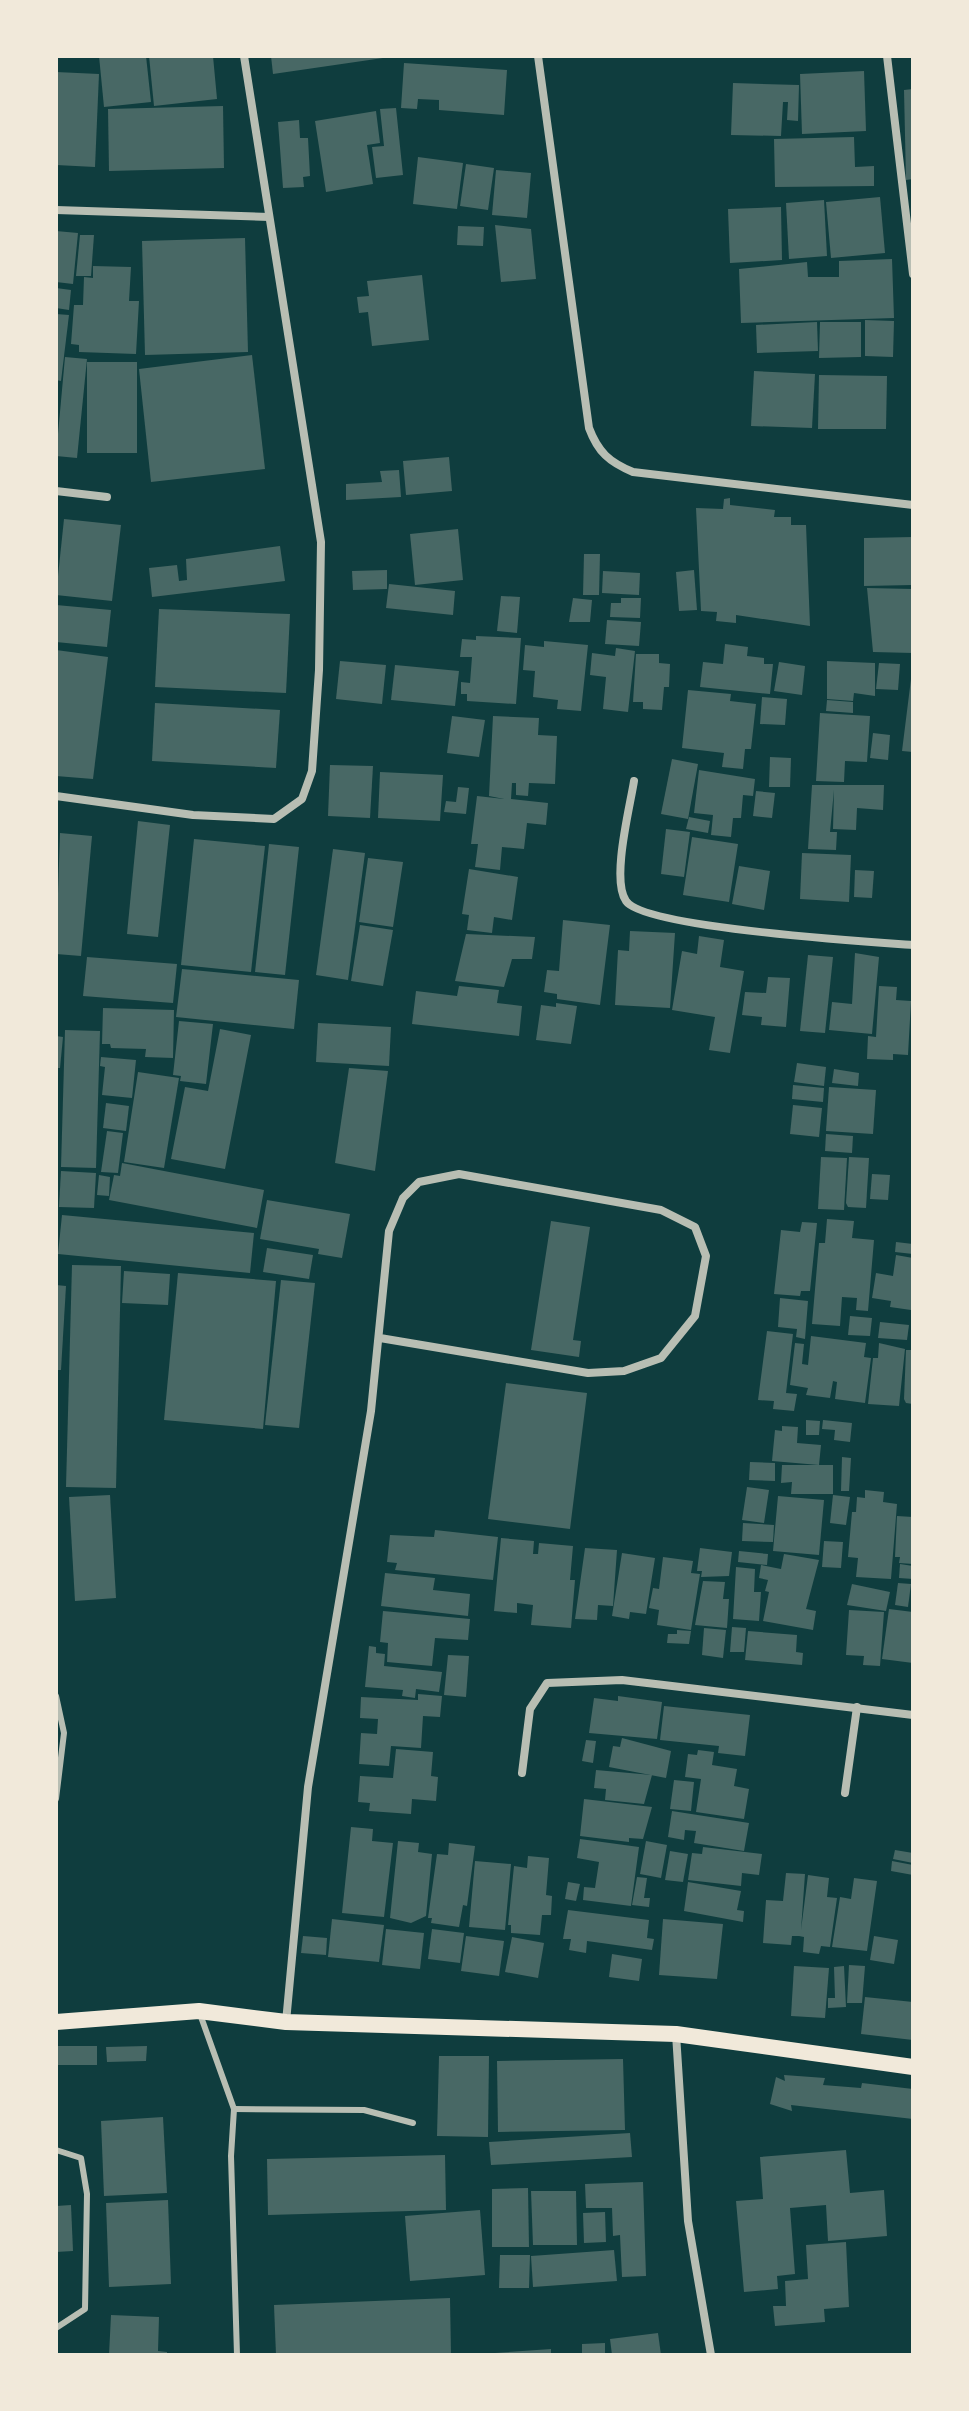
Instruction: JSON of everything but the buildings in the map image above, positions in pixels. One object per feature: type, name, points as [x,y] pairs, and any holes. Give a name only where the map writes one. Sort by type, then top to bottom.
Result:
[{"type":"main road","points":[[56,2022],[199,2011],[286,2022],[676,2034],[913,2067]]},
{"type":"street","points":[[56,796],[246,821],[274,819],[302,799],[312,771],[318,685],[321,542],[244,56]]},
{"type":"street","points":[[538,56],[589,428],[596,445],[611,463],[633,472],[913,505]]},
{"type":"street","points":[[887,56],[913,274]]},
{"type":"street","points":[[56,210],[269,217]]},
{"type":"street","points":[[56,491],[107,497]]},
{"type":"street","points":[[634,781],[621,886],[624,899],[634,909],[675,920],[913,945]]},
{"type":"street","points":[[286,2022],[308,1787],[371,1411],[389,1231],[403,1198],[419,1182],[459,1174],[661,1210],[695,1227],[706,1256],[695,1316],[661,1358],[624,1371],[588,1373],[380,1338]]},
{"type":"street","points":[[522,1773],[530,1709],[547,1683],[622,1680],[913,1715]]},
{"type":"street","points":[[845,1793],[857,1707]]},
{"type":"street","points":[[676,2034],[688,2221],[711,2355]]},
{"type":"lane","points":[[56,1696],[64,1733],[56,1799]]},
{"type":"lane","points":[[199,2011],[234,2109],[231,2156],[237,2355]]},
{"type":"lane","points":[[234,2109],[364,2110],[413,2123]]},
{"type":"lane","points":[[56,2150],[81,2158],[87,2194],[85,2309],[56,2328]]}]
